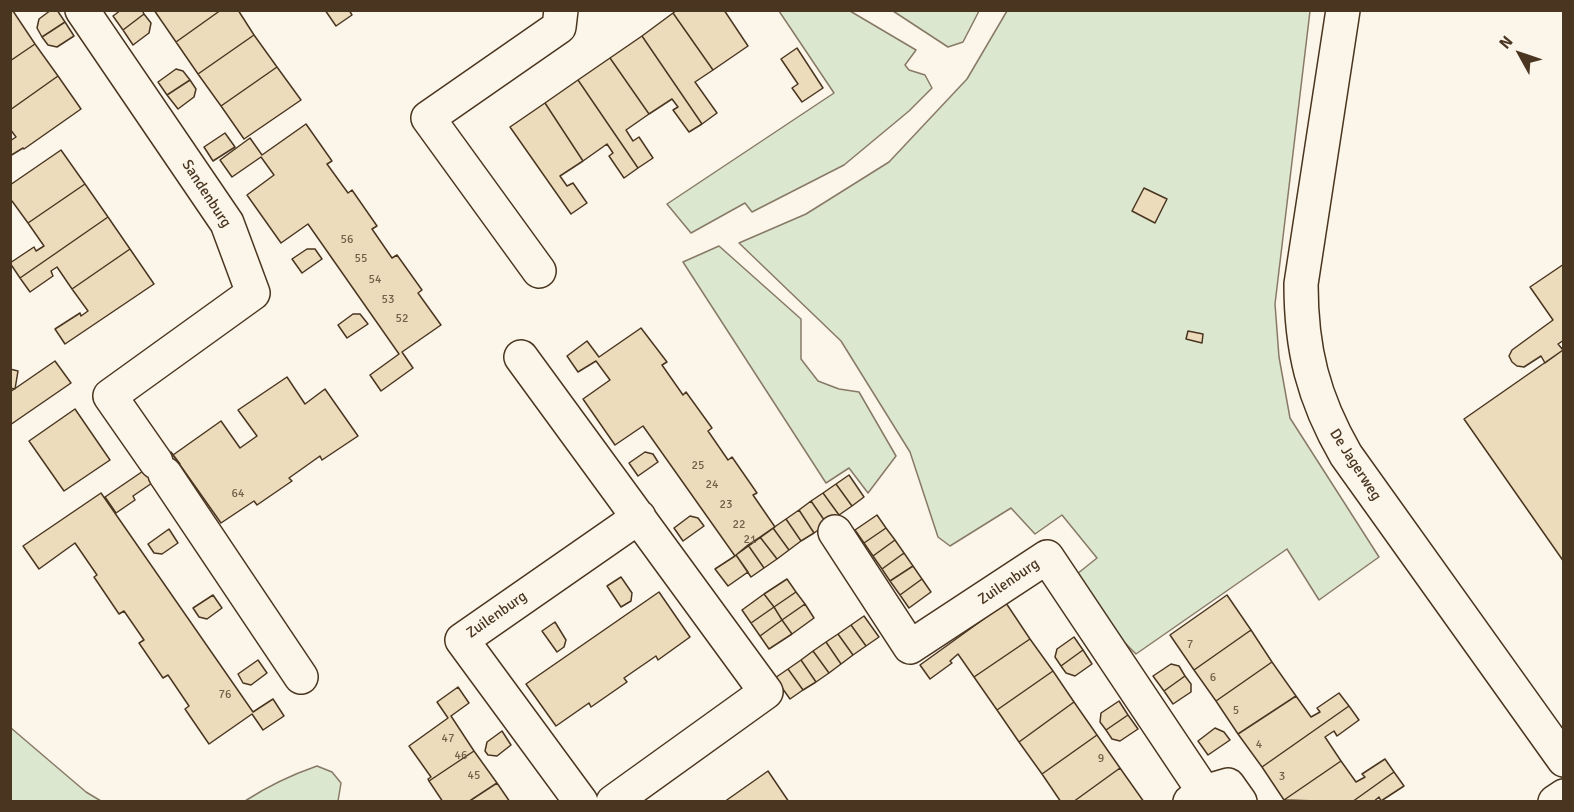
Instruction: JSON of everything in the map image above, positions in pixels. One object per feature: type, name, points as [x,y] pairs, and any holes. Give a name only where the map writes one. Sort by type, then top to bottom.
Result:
[{"type":"street","name":"Sandenburg","points":[[82,10],[227,223],[253,293],[110,396],[301,677]]},
{"type":"street","points":[[539,272],[428,118],[559,27],[561,10]]},
{"type":"street","name":"De Jagerweg","points":[[1343,10],[1301,284],[1301,318],[1305,349],[1317,396],[1329,425],[1346,454],[1563,760]]},
{"type":"street","points":[[521,357],[766,692],[613,801]]},
{"type":"street","name":"Zuilenburg","points":[[581,801],[462,639],[639,517]]},
{"type":"street","name":"Zuilenburg","points":[[835,532],[910,647],[1047,556],[1197,797],[1228,785],[1240,801]]},
{"type":"street","points":[[1555,801],[1563,796]]},
{"type":"green space","points":[[779,11],[850,11],[916,50],[905,65],[909,70],[925,75],[932,88],[909,111],[844,165],[752,212],[745,203],[691,233],[667,204],[834,93]]},
{"type":"green space","points":[[893,11],[979,11],[963,42],[948,47]]},
{"type":"green space","points":[[1007,11],[1310,11],[1275,304],[1279,357],[1290,418],[1379,557],[1319,600],[1287,549],[1136,654],[1118,636],[1077,574],[1097,558],[1062,515],[1035,534],[1011,508],[950,546],[938,537],[910,452],[841,341],[739,243],[806,214],[889,162],[967,79]]},
{"type":"green space","points":[[719,246],[801,319],[801,359],[818,381],[839,389],[859,392],[896,456],[868,493],[849,468],[826,483],[683,262]]},
{"type":"green space","points":[[11,728],[86,792],[101,801],[11,801]]},
{"type":"green space","points":[[317,766],[332,772],[341,783],[338,801],[245,801],[280,781]]},
{"type":"building","points":[[51,10],[57,10],[65,22],[42,37],[37,28],[39,19]]},
{"type":"building","points":[[121,10],[142,10],[144,14],[123,30],[113,16]]},
{"type":"building","points":[[154,10],[221,10],[176,42]]},
{"type":"building","points":[[221,10],[238,10],[254,35],[198,74],[176,42]]},
{"type":"building","points":[[325,10],[349,10],[352,15],[336,26]]},
{"type":"building","points":[[677,10],[724,10],[748,46],[713,70],[673,13]]},
{"type":"building","points":[[13,11],[35,44],[10,61],[10,13]]},
{"type":"building","points":[[673,13],[713,70],[695,82],[717,113],[702,124],[642,36]]},
{"type":"building","points":[[144,14],[151,23],[149,33],[133,45],[123,30]]},
{"type":"building","points":[[65,22],[74,36],[57,47],[48,45],[42,37]]},
{"type":"building","points":[[254,35],[277,67],[221,106],[198,74]]},
{"type":"building","points":[[642,36],[702,124],[689,132],[673,110],[678,107],[672,99],[649,114],[610,58]]},
{"type":"building","points":[[35,44],[58,76],[10,110],[10,61]]},
{"type":"building","points":[[797,48],[823,88],[802,102],[792,88],[798,84],[781,59]]},
{"type":"building","points":[[610,58],[649,114],[626,130],[633,141],[639,137],[653,158],[638,168],[578,80]]},
{"type":"building","points":[[277,67],[301,100],[244,139],[221,106]]},
{"type":"building","points":[[176,69],[183,71],[190,80],[167,95],[158,82]]},
{"type":"building","points":[[58,76],[81,109],[24,149],[10,156],[10,141],[16,137],[10,129],[10,110]]},
{"type":"building","points":[[190,80],[196,89],[194,97],[178,109],[167,95]]},
{"type":"building","points":[[578,80],[638,168],[624,178],[609,156],[613,153],[607,144],[583,161],[545,103]]},
{"type":"building","points":[[545,103],[583,161],[560,176],[567,186],[573,183],[587,203],[571,214],[510,127]]},
{"type":"building","points":[[306,124],[332,161],[327,164],[348,193],[352,190],[377,226],[372,229],[392,258],[397,255],[422,290],[418,293],[441,325],[402,352],[413,368],[381,391],[370,375],[399,354],[308,224],[281,243],[247,195],[274,175],[261,157],[232,177],[220,160],[250,138],[262,155]]},
{"type":"building","points":[[225,133],[235,147],[213,161],[204,147]]},
{"type":"building","points":[[61,150],[85,184],[28,223],[12,201],[10,202],[10,185]]},
{"type":"building","points":[[85,184],[108,217],[20,278],[10,263],[34,247],[36,251],[44,246],[28,223]]},
{"type":"building","points":[[1144,188],[1167,199],[1155,223],[1132,211]]},
{"type":"building","points":[[108,217],[130,249],[72,289],[57,267],[51,271],[53,276],[30,292],[20,278]]},
{"type":"building","points":[[130,249],[154,284],[65,344],[55,329],[80,313],[81,316],[88,311],[72,289]]},
{"type":"building","points":[[307,249],[315,249],[322,259],[302,273],[292,259]]},
{"type":"building","points":[[1564,264],[1564,340],[1558,344],[1563,350],[1545,363],[1541,356],[1524,367],[1517,366],[1509,356],[1512,350],[1553,320],[1530,287]]},
{"type":"building","points":[[353,314],[360,314],[368,324],[347,338],[338,325]]},
{"type":"building","points":[[641,328],[667,362],[662,365],[683,395],[686,392],[712,428],[708,431],[728,460],[732,457],[757,493],[753,495],[775,527],[736,555],[748,572],[728,586],[715,569],[735,556],[643,426],[615,445],[583,399],[610,380],[596,361],[578,372],[567,356],[587,341],[599,357]]},
{"type":"building","points":[[1188,331],[1203,334],[1202,343],[1186,339]]},
{"type":"building","points":[[1564,351],[1564,562],[1464,419]]},
{"type":"building","points":[[55,361],[71,383],[10,425],[10,392]]},
{"type":"building","points":[[10,369],[18,371],[15,389],[10,388]]},
{"type":"building","points":[[287,377],[305,404],[325,389],[358,436],[322,460],[320,456],[289,478],[292,481],[257,505],[254,501],[221,523],[173,455],[221,421],[240,448],[257,436],[238,410]]},
{"type":"building","points":[[75,409],[110,460],[64,491],[29,441]]},
{"type":"building","points":[[171,452],[180,464],[133,496],[135,500],[116,513],[105,497]]},
{"type":"building","points":[[645,452],[653,454],[658,462],[638,476],[629,463]]},
{"type":"building","points":[[849,475],[864,497],[852,506],[836,484]]},
{"type":"building","points":[[836,484],[852,506],[839,515],[823,493]]},
{"type":"building","points":[[101,493],[253,712],[273,699],[284,716],[263,730],[252,714],[209,744],[185,709],[189,706],[168,675],[163,678],[139,643],[144,640],[124,611],[119,614],[94,577],[97,575],[75,543],[39,569],[23,546]]},
{"type":"building","points":[[823,493],[839,515],[827,524],[811,501]]},
{"type":"building","points":[[811,501],[827,524],[814,533],[799,510]]},
{"type":"building","points":[[799,510],[814,533],[801,541],[786,519]]},
{"type":"building","points":[[877,515],[886,528],[864,543],[855,530]]},
{"type":"building","points":[[690,516],[698,518],[704,526],[683,541],[674,528]]},
{"type":"building","points":[[786,519],[801,541],[789,550],[773,528]]},
{"type":"building","points":[[773,528],[789,550],[777,559],[760,537]]},
{"type":"building","points":[[886,528],[895,540],[873,556],[864,543]]},
{"type":"building","points":[[169,529],[178,543],[162,554],[154,553],[148,544]]},
{"type":"building","points":[[760,537],[777,559],[764,568],[748,545]]},
{"type":"building","points":[[895,540],[904,553],[882,569],[873,556]]},
{"type":"building","points":[[748,545],[764,568],[751,577],[736,555]]},
{"type":"building","points":[[904,553],[913,566],[890,581],[882,569]]},
{"type":"building","points":[[913,566],[922,579],[900,595],[890,581]]},
{"type":"building","points":[[621,577],[632,593],[631,601],[621,607],[607,586]]},
{"type":"building","points":[[787,579],[796,592],[774,607],[764,594]]},
{"type":"building","points":[[922,579],[931,592],[909,608],[900,595]]},
{"type":"building","points":[[659,592],[690,637],[658,660],[656,656],[624,678],[627,682],[591,707],[589,703],[556,726],[526,684]]},
{"type":"building","points":[[796,592],[805,604],[782,620],[774,607]]},
{"type":"building","points":[[764,594],[774,607],[751,623],[742,610]]},
{"type":"building","points":[[213,595],[222,608],[207,619],[199,617],[193,608]]},
{"type":"building","points":[[1227,595],[1251,630],[1194,670],[1170,635]]},
{"type":"building","points":[[1006,603],[1030,639],[974,677],[958,654],[950,661],[952,663],[930,679],[920,665]]},
{"type":"building","points":[[805,604],[814,618],[792,634],[782,620]]},
{"type":"building","points":[[774,607],[782,620],[760,636],[751,623]]},
{"type":"building","points":[[864,616],[879,637],[866,646],[851,625]]},
{"type":"building","points":[[782,620],[792,634],[769,649],[760,636]]},
{"type":"building","points":[[555,622],[566,640],[564,647],[557,652],[542,631]]},
{"type":"building","points":[[851,625],[866,646],[853,655],[838,634]]},
{"type":"building","points":[[1251,630],[1272,662],[1216,701],[1194,670]]},
{"type":"building","points":[[838,634],[853,655],[841,664],[826,642]]},
{"type":"building","points":[[1074,637],[1083,650],[1061,666],[1055,657],[1057,649]]},
{"type":"building","points":[[1030,639],[1053,671],[997,710],[974,677]]},
{"type":"building","points":[[826,642],[841,664],[829,673],[813,651]]},
{"type":"building","points":[[1083,650],[1092,664],[1075,676],[1066,673],[1061,666]]},
{"type":"building","points":[[813,651],[829,673],[816,682],[801,660]]},
{"type":"building","points":[[258,660],[267,673],[251,685],[243,683],[238,674]]},
{"type":"building","points":[[801,660],[816,682],[803,690],[788,669]]},
{"type":"building","points":[[1272,662],[1296,696],[1238,734],[1216,701]]},
{"type":"building","points":[[1171,664],[1179,666],[1185,676],[1164,691],[1153,676]]},
{"type":"building","points":[[788,669],[803,690],[790,699],[775,678]]},
{"type":"building","points":[[1053,671],[1074,702],[1019,742],[997,710]]},
{"type":"building","points":[[1185,676],[1191,684],[1191,692],[1173,704],[1164,691]]},
{"type":"building","points":[[458,687],[469,703],[451,716],[474,751],[429,781],[431,777],[409,746],[448,718],[437,702]]},
{"type":"building","points":[[1339,693],[1349,706],[1262,767],[1238,734],[1296,696],[1311,717],[1320,712],[1317,708]]},
{"type":"building","points":[[1119,701],[1128,715],[1106,730],[1100,722],[1101,713]]},
{"type":"building","points":[[1074,702],[1097,735],[1042,774],[1019,742]]},
{"type":"building","points":[[1349,706],[1359,720],[1337,736],[1334,731],[1325,737],[1341,761],[1284,800],[1262,767]]},
{"type":"building","points":[[1128,715],[1138,729],[1120,741],[1112,739],[1106,730]]},
{"type":"building","points":[[1215,728],[1224,732],[1230,740],[1208,755],[1198,741]]},
{"type":"building","points":[[502,731],[511,745],[497,756],[488,755],[485,751],[487,742]]},
{"type":"building","points":[[1097,735],[1120,768],[1073,802],[1061,802],[1042,774]]},
{"type":"building","points":[[474,751],[497,783],[468,802],[443,802],[429,781]]},
{"type":"building","points":[[1385,759],[1394,772],[1352,802],[1284,800],[1341,761],[1356,782],[1365,777],[1362,774]]},
{"type":"building","points":[[1120,768],[1144,802],[1073,802]]},
{"type":"building","points":[[768,771],[789,802],[724,802]]},
{"type":"building","points":[[1394,772],[1404,786],[1381,801],[1379,797],[1373,802],[1352,802]]},
{"type":"building","points":[[497,783],[510,802],[468,802]]}]
